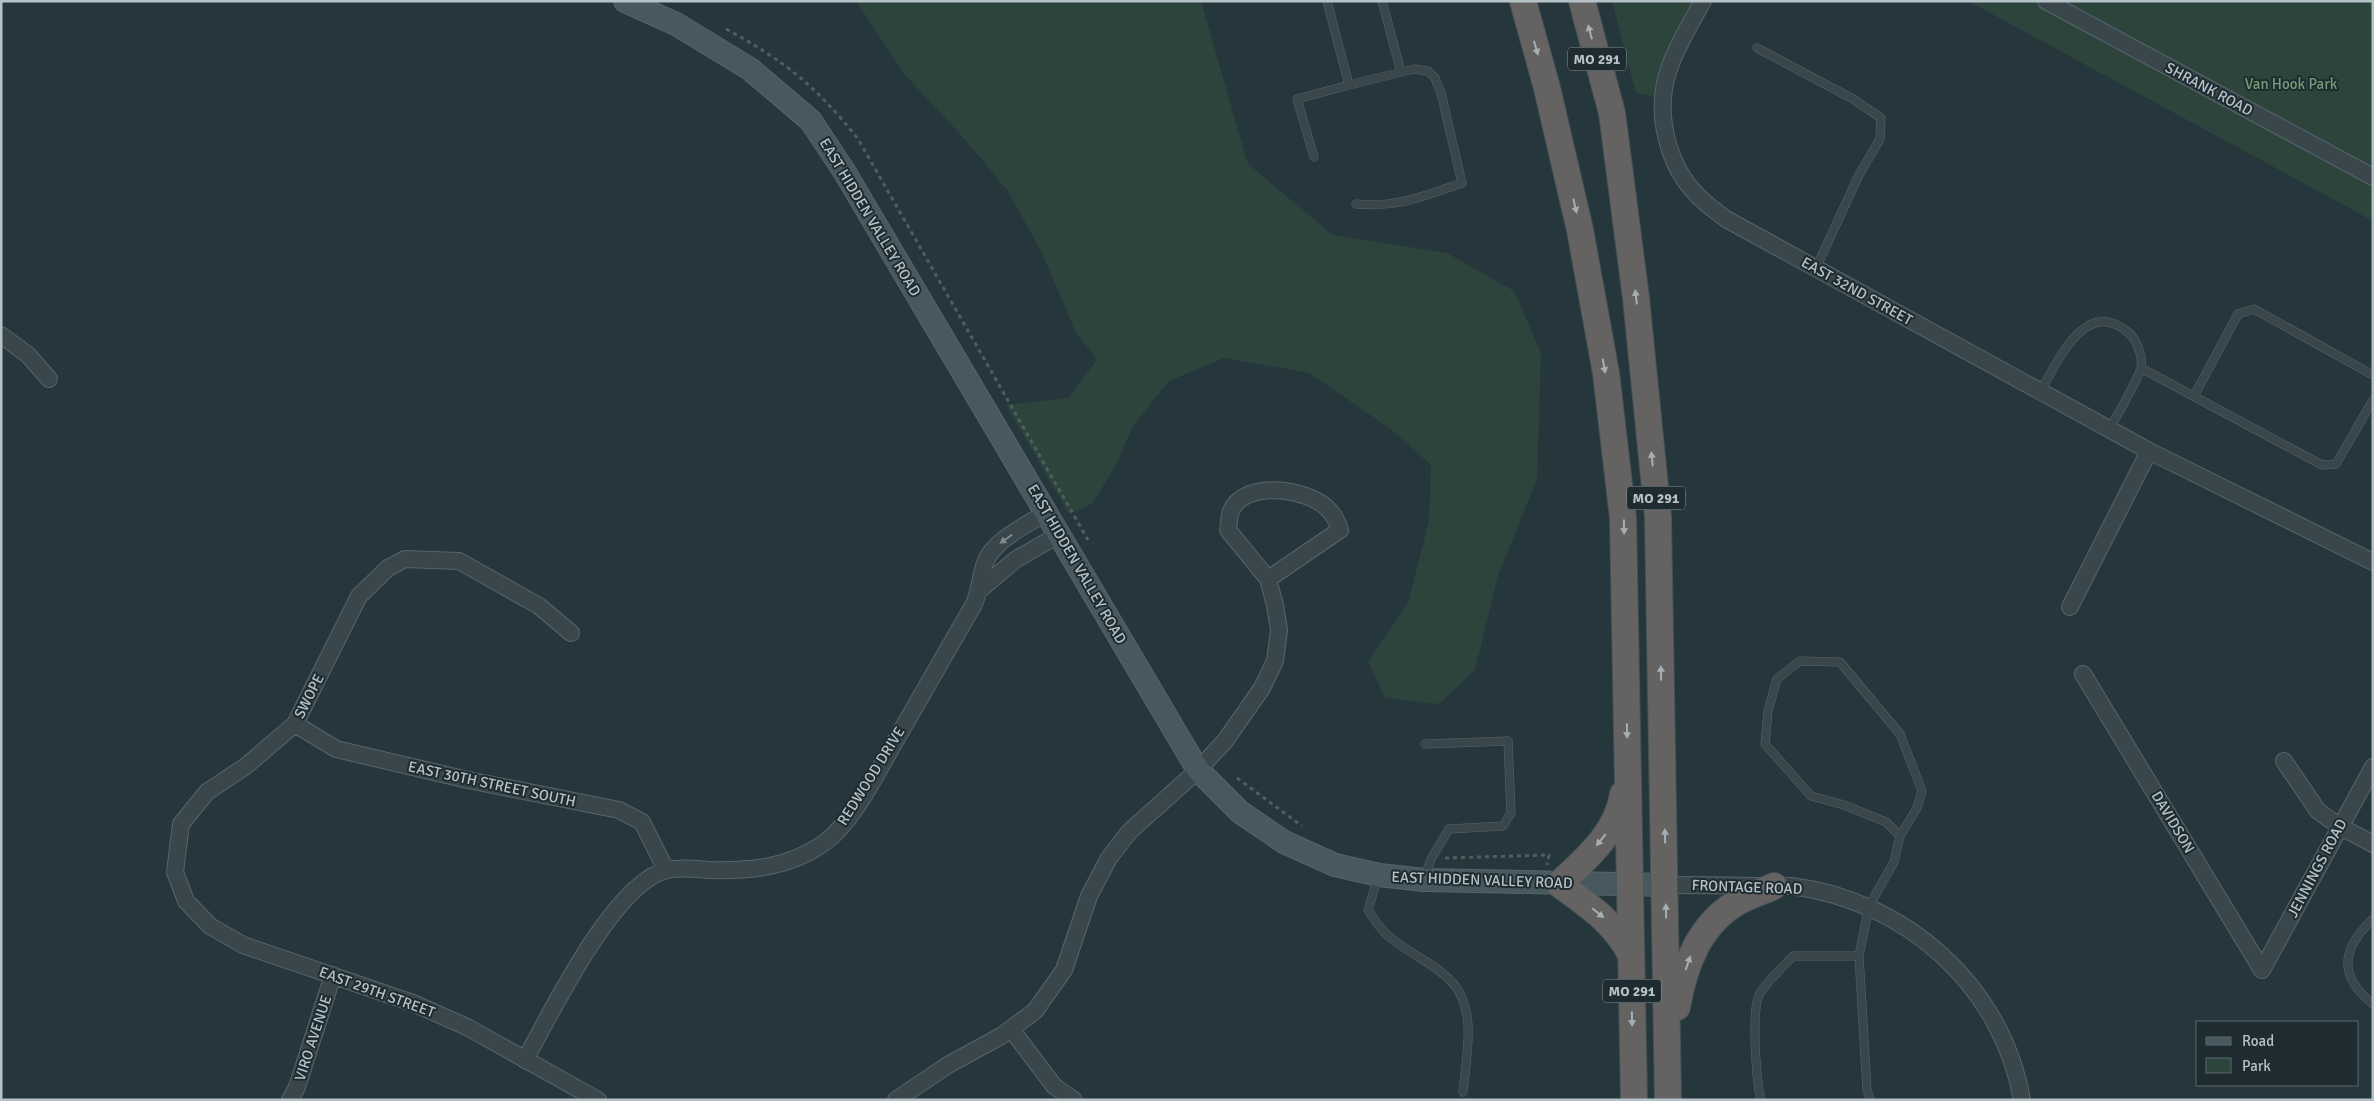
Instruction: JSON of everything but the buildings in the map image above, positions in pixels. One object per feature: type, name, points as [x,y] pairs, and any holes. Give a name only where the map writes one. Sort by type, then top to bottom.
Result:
[{"type":"highway","name":"MO 291","points":[[1522,1],[1548,88],[1578,220],[1606,373],[1623,518],[1634,1100]]},
{"type":"highway","name":"MO 291","points":[[1582,1],[1612,113],[1636,298],[1658,517],[1666,884],[1668,1100]]},
{"type":"highway","points":[[1628,763],[1622,806],[1612,825],[1600,842],[1552,884],[1605,919],[1622,937],[1631,956]]},
{"type":"highway","points":[[1668,1062],[1680,994],[1688,961],[1696,944],[1711,925],[1736,903],[1774,886]]},
{"type":"main road","name":"EAST HIDDEN VALLEY ROAD","points":[[625,1],[676,24],[750,69],[811,121],[849,180],[1060,534],[1205,762],[1240,812],[1284,842],[1335,865],[1379,875],[1424,880],[1552,884],[1630,882],[1666,884]]},
{"type":"street","name":"EAST 32ND STREET","points":[[1703,1],[1678,46],[1668,71],[1663,98],[1664,125],[1670,151],[1682,175],[1698,197],[1726,219],[2109,430],[2373,562]]},
{"type":"street","name":"SHRANK ROAD","points":[[2046,1],[2373,177]]},
{"type":"street","points":[[1,335],[28,355],[49,378]]},
{"type":"street","points":[[2070,607],[2149,451]]},
{"type":"street","points":[[896,1100],[948,1064],[1001,1036],[1035,1011],[1064,970],[1089,896],[1109,858],[1129,832],[1205,762],[1262,688],[1275,661],[1279,630],[1268,579],[1228,530],[1232,510],[1243,497],[1260,490],[1301,495],[1325,506],[1335,516],[1340,530],[1268,579]]},
{"type":"street","name":"REDWOOD DRIVE","points":[[666,870],[745,871],[787,864],[825,842],[840,828],[869,785],[974,604],[981,589],[985,560],[993,550],[1047,512]]},
{"type":"street","name":"REDWOOD DRIVE","points":[[981,589],[1015,560],[1060,534]]},
{"type":"street","name":"SWOPE","points":[[175,872],[180,824],[207,792],[246,766],[295,724],[359,596],[388,568],[405,559],[459,561],[538,606],[571,633]]},
{"type":"street","name":"DAVIDSON","points":[[2083,674],[2262,970]]},
{"type":"street","name":"EAST 30TH STREET SOUTH","points":[[295,724],[336,749],[468,780],[619,810],[642,822],[666,870]]},
{"type":"street","points":[[2284,761],[2318,811],[2339,826],[2373,844]]},
{"type":"street","name":"JENNINGS ROAD","points":[[2262,970],[2339,826],[2373,768]]},
{"type":"street","points":[[525,1060],[577,966],[617,907],[635,888],[666,870]]},
{"type":"street","name":"EAST 29TH STREET","points":[[175,872],[186,901],[210,926],[243,945],[413,1003],[467,1027],[598,1100]]},
{"type":"street","name":"FRONTAGE ROAD","points":[[1666,884],[1790,886],[1832,894],[1869,906],[1909,928],[1937,950],[1975,989],[1999,1028],[2018,1078],[2022,1100]]},
{"type":"street","name":"VIRO AVENUE","points":[[290,1100],[297,1087],[334,975]]},
{"type":"street","points":[[1010,1029],[1054,1086],[1074,1100]]},
{"type":"lane","points":[[1327,1],[1350,85]]},
{"type":"lane","points":[[1382,1],[1401,72]]},
{"type":"lane","points":[[1758,48],[1853,99],[1881,118],[1880,139],[1859,175],[1816,268]]},
{"type":"lane","points":[[1314,157],[1297,100],[1414,69],[1428,71],[1435,78],[1441,93],[1462,182],[1396,205],[1379,207],[1356,204]]},
{"type":"lane","points":[[2194,396],[2238,314],[2254,309],[2373,374]]},
{"type":"lane","points":[[2040,392],[2073,336],[2088,325],[2104,321],[2121,326],[2132,336],[2140,354],[2141,368],[2109,430]]},
{"type":"lane","points":[[2141,368],[2322,465],[2336,464],[2373,400]]},
{"type":"lane","points":[[1870,1100],[1867,1090],[1859,956],[1869,906],[1894,862],[1900,836],[1917,808],[1922,791],[1900,734],[1840,662],[1800,660],[1777,678],[1768,710],[1765,744],[1811,796],[1844,805],[1886,822],[1900,836]]},
{"type":"lane","points":[[1424,880],[1431,859],[1449,829],[1503,826],[1511,813],[1508,741],[1425,744]]},
{"type":"lane","points":[[1379,875],[1368,910],[1381,931],[1442,973],[1452,982],[1461,996],[1468,1030],[1463,1092]]},
{"type":"lane","points":[[2373,919],[2364,927],[2348,952],[2348,972],[2358,992],[2373,1004]]},
{"type":"lane","points":[[1761,1100],[1758,1087],[1756,1010],[1758,996],[1793,956],[1859,956]]},
{"type":"path","points":[[722,26],[788,66],[829,103],[858,138],[1090,543]]},
{"type":"path","points":[[1205,762],[1239,779],[1310,831]]},
{"type":"path","points":[[1431,859],[1549,855],[1552,884]]},
{"type":"green space","points":[[856,1],[1201,1],[1248,164],[1333,235],[1447,253],[1514,291],[1541,353],[1537,479],[1498,576],[1475,670],[1439,704],[1385,698],[1368,661],[1408,603],[1429,521],[1431,465],[1392,430],[1309,373],[1224,358],[1169,381],[1133,426],[1115,467],[1092,504],[1069,514],[1006,405],[1068,398],[1097,359],[1076,333],[1041,251],[1007,190],[961,135],[905,75]]},
{"type":"green space","points":[[1612,1],[1703,1],[1663,98],[1636,93]]},
{"type":"green space","name":"Van Hook Park","points":[[1968,1],[2373,1],[2373,221]]}]
